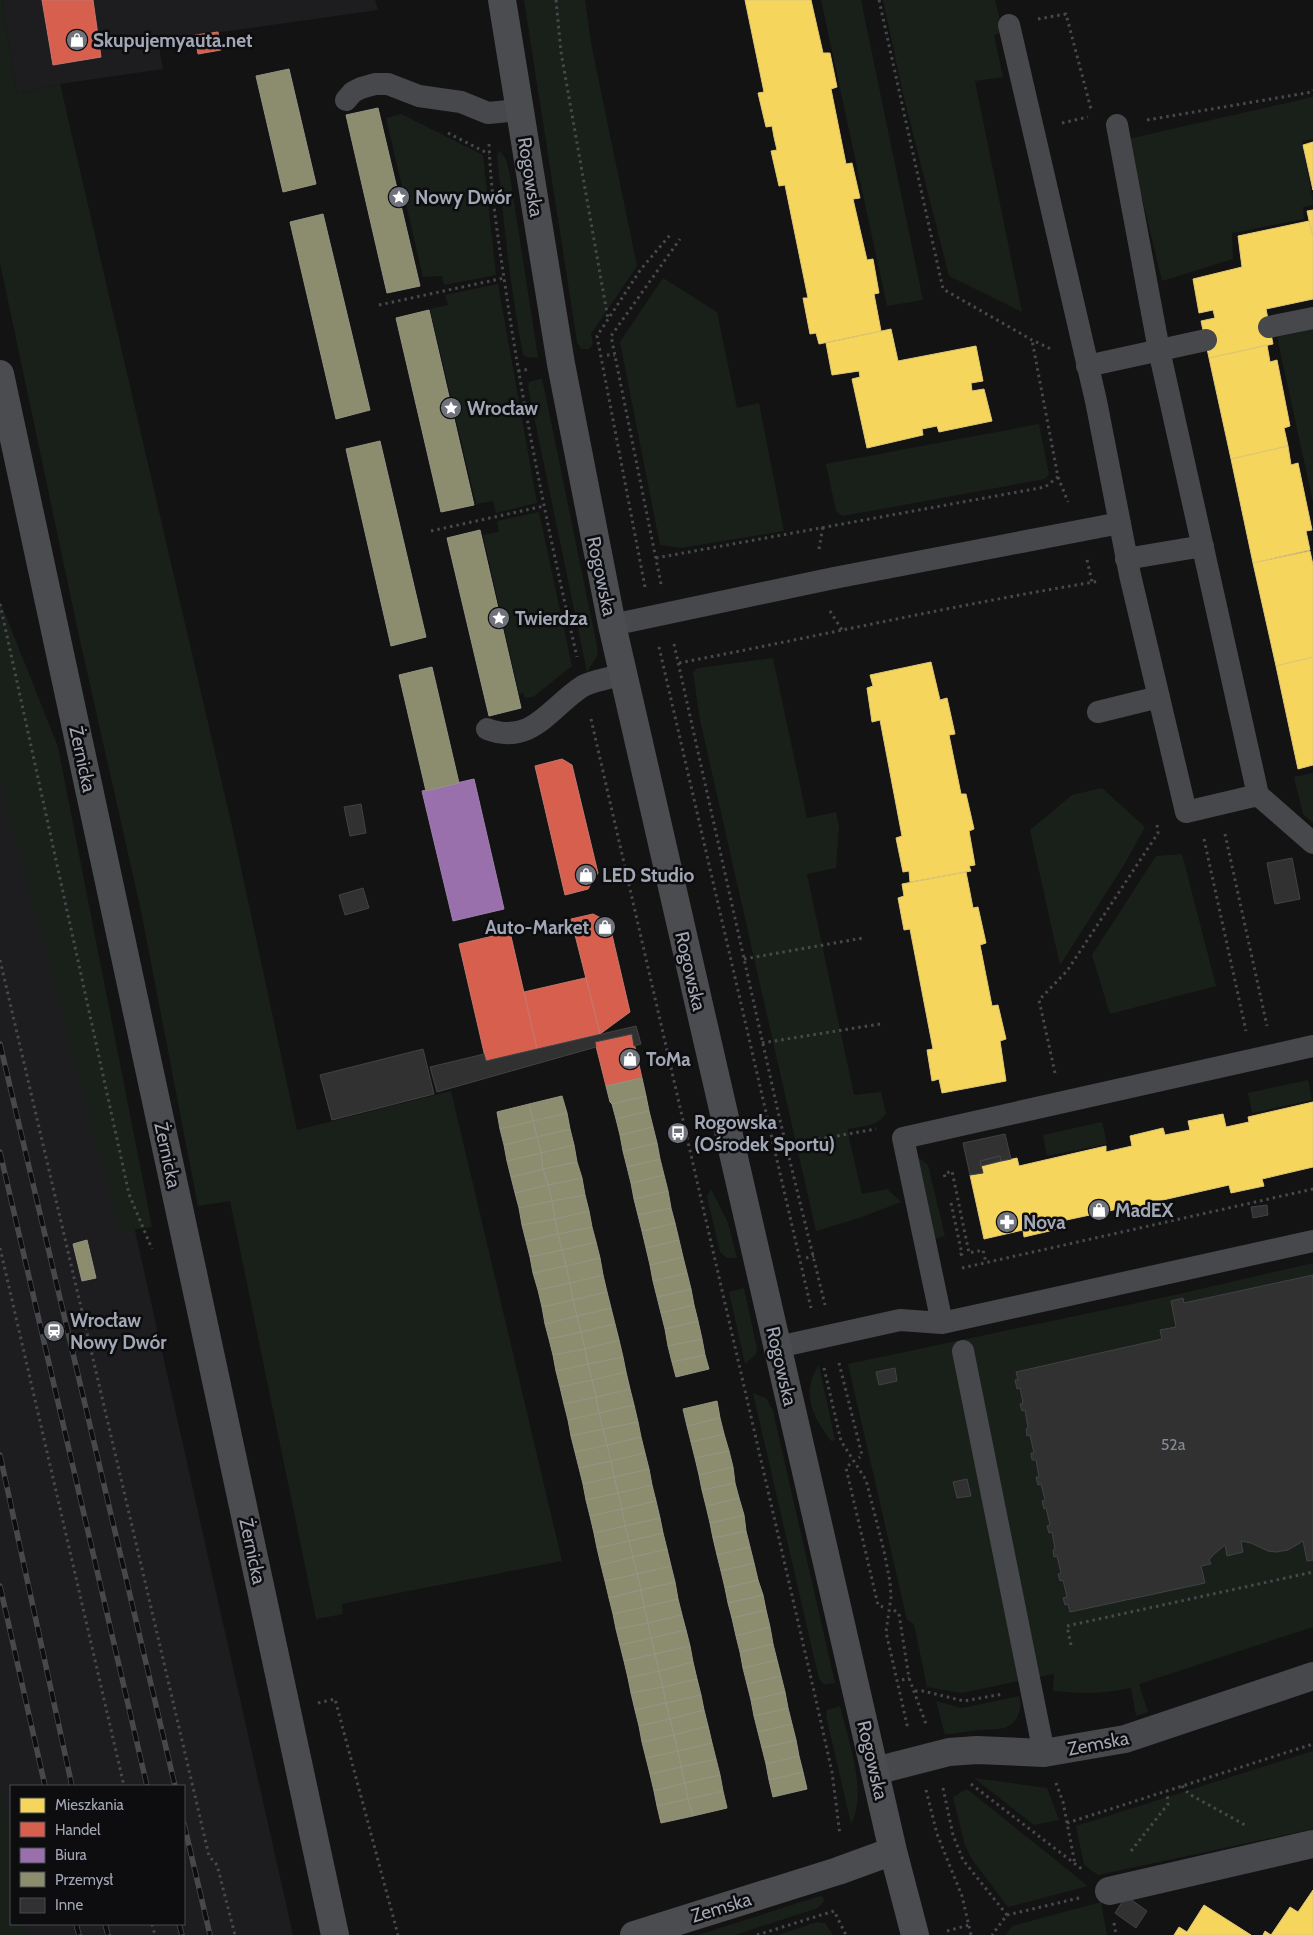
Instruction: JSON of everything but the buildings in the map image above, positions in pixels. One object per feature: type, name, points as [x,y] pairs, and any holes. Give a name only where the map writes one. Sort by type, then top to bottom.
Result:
[{"type":"street","name":"Rogowska","points":[[502,0],[561,364],[612,624],[893,1851],[915,1935]]},
{"type":"street","name":"Żernicka","points":[[0,374],[336,1935]]},
{"type":"street","name":"Zemska","points":[[875,1770],[949,1752],[977,1750],[1044,1753],[1125,1739],[1313,1676]]},
{"type":"street","points":[[1109,1891],[1313,1844]]},
{"type":"street","name":"Zemska","points":[[634,1935],[893,1851]]},
{"type":"lane","points":[[1009,25],[1087,366],[1128,567],[1186,812],[1258,795]]},
{"type":"lane","points":[[346,100],[353,92],[361,88],[375,84],[388,84],[419,96],[461,102],[488,113],[519,110]]},
{"type":"lane","points":[[1117,126],[1159,350],[1258,795],[1313,843]]},
{"type":"lane","points":[[1269,327],[1313,318]]},
{"type":"lane","points":[[1087,366],[1206,340]]},
{"type":"lane","points":[[612,624],[834,578],[1120,523]]},
{"type":"lane","points":[[1128,567],[1202,546]]},
{"type":"lane","points":[[487,729],[497,733],[508,734],[525,730],[541,723],[584,686],[624,674]]},
{"type":"lane","points":[[1098,712],[1159,697]]},
{"type":"lane","points":[[942,1323],[903,1138],[1313,1046]]},
{"type":"lane","points":[[778,1347],[900,1320],[942,1323],[1313,1241]]},
{"type":"lane","points":[[964,1351],[1044,1753]]},
{"type":"path","points":[[556,0],[561,52],[608,319]]},
{"type":"path","points":[[878,0],[943,289],[1032,340],[1087,366]]},
{"type":"path","points":[[1009,25],[1066,14],[1092,116],[1032,130]]},
{"type":"path","points":[[1117,126],[1312,92],[1313,90]]},
{"type":"path","points":[[490,154],[496,224],[518,371],[544,506],[832,1772],[841,1843]]},
{"type":"path","points":[[646,590],[597,336],[640,269],[670,235]]},
{"type":"path","points":[[661,585],[611,336],[680,239]]},
{"type":"path","points":[[379,305],[504,278]]},
{"type":"path","points":[[656,558],[1045,487],[1058,477],[1032,340]]},
{"type":"path","points":[[607,356],[615,355]]},
{"type":"path","points":[[431,531],[544,506]]},
{"type":"path","points":[[679,663],[786,642],[1128,567]]},
{"type":"path","points":[[0,604],[129,1194],[152,1251],[189,1250]]},
{"type":"path","points":[[672,637],[762,1043],[826,1309]]},
{"type":"path","points":[[659,646],[812,1314]]},
{"type":"path","points":[[1219,804],[1263,1057]]},
{"type":"path","points":[[1197,809],[1263,1057]]},
{"type":"path","points":[[1061,1102],[1039,1000],[1067,971],[1158,833],[1155,818]]},
{"type":"path","points":[[744,958],[863,938]]},
{"type":"path","points":[[0,960],[209,1856],[217,1864],[235,1935]]},
{"type":"path","points":[[762,1043],[880,1024]]},
{"type":"path","points":[[786,1145],[884,1127]]},
{"type":"path","points":[[946,1183],[944,1174],[952,1171],[968,1253],[983,1250],[986,1263]]},
{"type":"path","points":[[954,1270],[1313,1189]]},
{"type":"path","points":[[950,1201],[962,1254],[954,1256]]},
{"type":"path","points":[[0,1248],[124,1785]]},
{"type":"path","points":[[806,1258],[814,1256]]},
{"type":"path","points":[[822,1359],[841,1441],[866,1480],[884,1551],[891,1597],[886,1632],[910,1736]]},
{"type":"path","points":[[838,1360],[862,1455],[859,1458]]},
{"type":"path","points":[[850,1464],[846,1468],[878,1605],[883,1607]]},
{"type":"path","points":[[1071,1645],[1067,1626],[1313,1572]]},
{"type":"path","points":[[894,1610],[899,1614],[910,1678],[928,1728]]},
{"type":"path","points":[[902,1680],[910,1678]]},
{"type":"path","points":[[915,1691],[923,1691],[964,1701],[1031,1689]]},
{"type":"path","points":[[287,1709],[335,1699],[398,1935]]},
{"type":"path","points":[[1067,1823],[1313,1744]]},
{"type":"path","points":[[1044,1753],[1062,1802],[1075,1865]]},
{"type":"path","points":[[962,1781],[971,1784],[1109,1891]]},
{"type":"path","points":[[942,1782],[953,1835],[963,1860],[1007,1915]]},
{"type":"path","points":[[924,1784],[937,1834],[962,1896],[971,1935]]},
{"type":"path","points":[[1182,1786],[1189,1794],[1262,1834],[1266,1856]]},
{"type":"path","points":[[1109,1891],[1118,1867],[1168,1804],[1167,1791]]},
{"type":"path","points":[[992,1935],[1007,1915],[1109,1891]]},
{"type":"path","points":[[757,1935],[834,1911],[846,1935]]},
{"type":"shaded area","points":[[0,0],[2,0],[17,94],[60,84],[234,835],[297,1130],[451,1091],[562,1561],[342,1604],[343,1614],[316,1619],[230,1201],[198,1206],[141,911],[79,636],[0,263]]},
{"type":"shaded area","points":[[2,0],[375,0],[378,10],[158,41],[163,69],[60,84],[17,94]]},
{"type":"shaded area","points":[[524,0],[585,0],[591,43],[637,266],[591,334],[593,344],[589,349],[581,349],[577,342]]},
{"type":"shaded area","points":[[821,0],[861,0],[923,300],[887,306]]},
{"type":"shaded area","points":[[883,0],[995,0],[1003,32],[994,35],[1003,77],[975,81],[1022,312],[949,276],[903,94]]},
{"type":"shaded area","points":[[1313,97],[1313,139],[1302,141],[1313,205],[1303,207],[1304,219],[1232,233],[1233,259],[1162,281],[1128,139]]},
{"type":"shaded area","points":[[401,114],[483,155],[496,275],[444,285],[442,276],[423,277],[386,118]]},
{"type":"shaded area","points":[[500,151],[506,159],[510,176],[538,357],[529,358],[523,355],[514,305],[505,230],[497,155]]},
{"type":"shaded area","points":[[663,278],[717,312],[737,408],[759,403],[784,531],[681,548],[660,545],[620,342]]},
{"type":"shaded area","points":[[498,284],[537,503],[496,513],[493,501],[476,504],[430,309],[448,305],[445,295]]},
{"type":"shaded area","points":[[1313,329],[1313,502],[1277,337]]},
{"type":"shaded area","points":[[542,378],[598,651],[587,672],[528,387],[529,382]]},
{"type":"shaded area","points":[[1039,424],[1049,474],[1045,479],[843,516],[836,511],[826,464]]},
{"type":"shaded area","points":[[539,512],[572,666],[533,697],[525,698],[523,693],[519,694],[483,535],[499,532],[497,521]]},
{"type":"shaded area","points":[[0,601],[58,747],[152,1227],[120,1232],[0,779]]},
{"type":"shaded area","points":[[0,629],[293,1935],[0,1935]]},
{"type":"shaded area","points":[[773,658],[807,818],[836,812],[839,826],[836,868],[807,874],[854,1095],[881,1092],[886,1113],[879,1121],[848,1129],[862,1194],[887,1189],[901,1202],[862,1217],[816,1231],[700,720],[693,672],[698,668]]},
{"type":"shaded area","points":[[1313,773],[1313,823],[1303,814],[1294,777]]},
{"type":"shaded area","points":[[1102,788],[1145,827],[1124,865],[1060,965],[1030,830],[1072,795]]},
{"type":"shaded area","points":[[1182,854],[1216,986],[1110,1014],[1092,955],[1156,856]]},
{"type":"shaded area","points":[[1308,1080],[1312,1100],[1252,1113],[1248,1093]]},
{"type":"shaded area","points":[[1102,1122],[1107,1144],[1047,1156],[1043,1135]]},
{"type":"shaded area","points":[[919,1158],[928,1165],[945,1236],[935,1239],[919,1164]]},
{"type":"shaded area","points":[[711,1189],[728,1223],[737,1258],[727,1258],[720,1252],[707,1197]]},
{"type":"shaded area","points":[[1313,1263],[1313,1627],[1139,1684],[1148,1712],[1136,1716],[1131,1688],[1092,1693],[1053,1691],[1054,1674],[961,1693],[927,1687],[914,1624],[907,1620],[848,1364],[1170,1296]]},
{"type":"shaded area","points":[[744,1288],[757,1349],[756,1354],[745,1364],[729,1292]]},
{"type":"shaded area","points":[[819,1365],[835,1440],[831,1441],[814,1414],[811,1404],[810,1385]]},
{"type":"shaded area","points":[[753,1393],[766,1398],[773,1411],[835,1683],[824,1685],[819,1679]]},
{"type":"shaded area","points":[[1019,1696],[1020,1710],[1016,1719],[1009,1726],[1001,1729],[976,1730],[945,1735],[936,1701],[962,1708]]},
{"type":"shaded area","points":[[840,1706],[855,1766],[857,1782],[858,1797],[856,1811],[851,1824],[826,1715],[827,1710]]},
{"type":"shaded area","points":[[1313,1751],[1313,1829],[1098,1875],[1084,1865],[1076,1826]]},
{"type":"shaded area","points":[[974,1778],[1047,1788],[1059,1820],[1034,1825]]},
{"type":"shaded area","points":[[0,1781],[10,1838],[10,1925],[25,1925],[27,1935],[0,1935]]},
{"type":"shaded area","points":[[967,1789],[1088,1886],[1008,1907],[971,1858],[965,1845],[953,1797]]},
{"type":"shaded area","points":[[820,1896],[823,1897],[824,1901],[818,1908],[735,1935],[698,1935]]},
{"type":"shaded area","points":[[1101,1902],[1107,1935],[1006,1935],[1012,1926]]},
{"type":"shaded area","points":[[817,1922],[825,1923],[833,1935],[778,1935]]},
{"type":"railway","points":[[0,1044],[175,1785]]},
{"type":"railway","points":[[0,1152],[147,1785]]},
{"type":"railway","points":[[0,1455],[72,1785]]},
{"type":"railway","points":[[0,1586],[45,1785]]},
{"type":"railway","points":[[185,1828],[210,1935]]},
{"type":"railway","points":[[76,1925],[79,1935]]},
{"type":"railway","points":[[105,1925],[108,1935]]},
{"type":"railway","points":[[179,1925],[182,1935]]},
{"type":"place","name":"Skupujemyauta.net","points":[[77,40]]},
{"type":"place","name":"Nowy Dwór","points":[[399,197]]},
{"type":"place","name":"Wrocław","points":[[451,408]]},
{"type":"place","name":"Twierdza","points":[[499,618]]},
{"type":"place","name":"LED Studio","points":[[586,875]]},
{"type":"place","name":"Auto-Market","points":[[605,927]]},
{"type":"place","name":"ToMa","points":[[630,1059]]},
{"type":"place","name":"Rogowska (Ośrodek Sportu)","points":[[678,1133]]},
{"type":"place","name":"MadEX","points":[[1099,1210]]},
{"type":"place","name":"Nova","points":[[1007,1222]]},
{"type":"place","name":"Wrocław Nowy Dwór","points":[[54,1331]]}]
